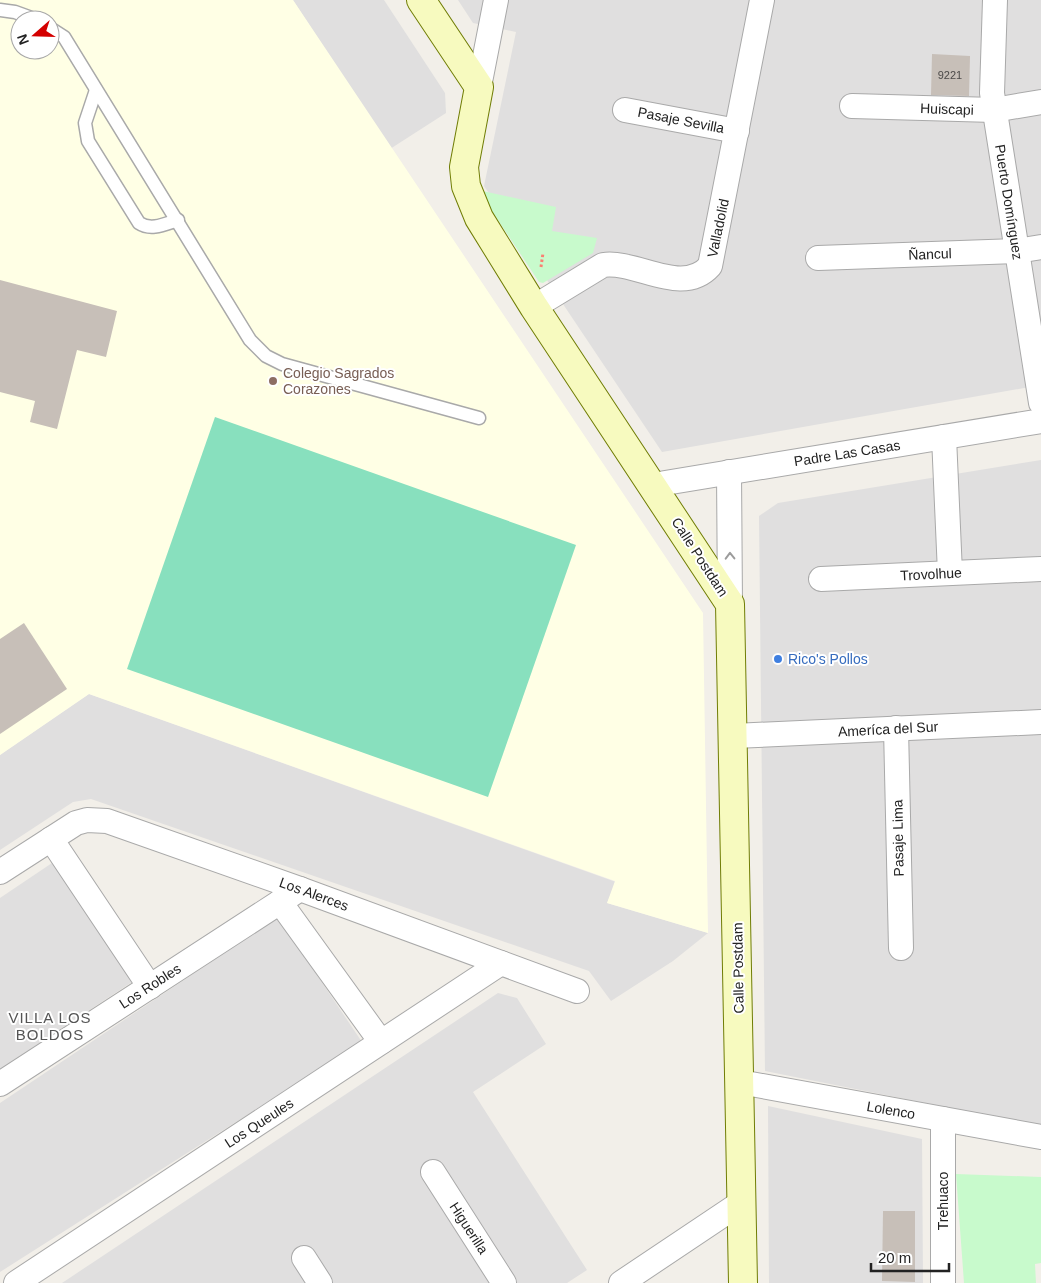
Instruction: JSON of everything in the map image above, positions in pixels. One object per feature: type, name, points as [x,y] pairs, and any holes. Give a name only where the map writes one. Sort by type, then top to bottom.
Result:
[{"type":"street","points":[[421,0],[479,87]]},
{"type":"street","points":[[479,87],[496,0]]},
{"type":"street","name":"Valladolid","points":[[534,307],[603,265],[616,265],[684,280],[695,278],[705,272],[712,260],[762,0]]},
{"type":"street","name":"Puerto Domínguez","points":[[995,0],[991,75],[994,110],[1041,403]]},
{"type":"street","name":"Calle Postdam","points":[[479,87],[464,167],[466,186],[479,218],[534,307],[730,604],[743,1283]]},
{"type":"street","name":"Huiscapi","points":[[852,106],[994,110],[1041,102]]},
{"type":"street","name":"Pasaje Sevilla","points":[[625,110],[737,131]]},
{"type":"street","name":"Ñancul","points":[[818,258],[1017,251],[1041,247]]},
{"type":"street","name":"Padre Las Casas","points":[[653,485],[1041,421]]},
{"type":"street","points":[[944,436],[950,574]]},
{"type":"street","points":[[729,472],[730,604]]},
{"type":"street","name":"Trovolhue","points":[[821,580],[1041,569]]},
{"type":"street","name":"Ameríca del Sur","points":[[734,736],[1041,722]]},
{"type":"street","name":"Pasaje Lima","points":[[896,728],[901,948]]},
{"type":"street","name":"Los Alerces","points":[[0,872],[76,823],[92,820],[107,821],[300,889],[576,991]]},
{"type":"street","points":[[51,839],[150,987]]},
{"type":"street","name":"Los Robles","points":[[0,1084],[300,889]]},
{"type":"street","name":"Los Alerces","points":[[280,902],[381,1042]]},
{"type":"street","name":"Los Queules","points":[[16,1283],[501,963]]},
{"type":"street","name":"Lolenco","points":[[740,1082],[1041,1137]]},
{"type":"street","name":"Trehuaco","points":[[943,1119],[943,1283]]},
{"type":"street","name":"Higuerilla","points":[[433,1172],[504,1283]]},
{"type":"street","points":[[621,1283],[742,1202]]},
{"type":"street","points":[[304,1258],[320,1283]]},
{"type":"lane","points":[[60,34],[64,37],[178,220],[250,340],[266,356],[282,364],[478,418]]},
{"type":"lane","points":[[96,90],[85,123],[88,141],[139,223],[144,226],[155,227],[178,220]]},
{"type":"shaded area","name":"Colegio Sagrados Corazones","points":[[0,0],[293,0],[703,613],[708,933],[607,903],[615,881],[89,694],[0,755]]},
{"type":"shaded area","points":[[293,0],[384,0],[445,93],[446,113],[390,149]]},
{"type":"shaded area","points":[[458,0],[1041,0],[1041,385],[662,452],[484,186],[516,32],[473,23]]},
{"type":"shaded area","points":[[1041,460],[1041,1126],[765,1071],[759,516],[778,503]]},
{"type":"shaded area","points":[[89,694],[616,882],[607,903],[708,933],[673,961],[611,1001],[589,971],[91,799],[73,802],[0,850],[0,755]]},
{"type":"shaded area","points":[[55,861],[135,980],[0,1069],[0,898]]},
{"type":"shaded area","points":[[278,917],[362,1042],[0,1272],[0,1103]]},
{"type":"shaded area","points":[[498,993],[517,998],[546,1044],[473,1092],[587,1270],[567,1283],[62,1283]]},
{"type":"shaded area","points":[[768,1106],[922,1139],[923,1283],[769,1283]]},
{"type":"green space","points":[[478,190],[556,207],[552,231],[597,238],[593,253],[543,283],[539,282]]},
{"type":"green space","points":[[215,417],[576,545],[488,797],[127,669]]},
{"type":"green space","points":[[956,1174],[1041,1177],[1041,1263],[1035,1264],[1036,1283],[964,1283]]},
{"type":"building","points":[[932,54],[970,56],[969,96],[931,95]]},
{"type":"building","points":[[0,280],[117,311],[106,357],[77,350],[57,429],[30,422],[35,401],[0,392]]},
{"type":"building","points":[[24,623],[67,689],[0,734],[0,639]]},
{"type":"building","points":[[883,1211],[915,1211],[915,1282],[882,1281]]},
{"type":"place","name":"Colegio Sagrados Corazones","points":[[273,381]]},
{"type":"place","name":"Rico's Pollos","points":[[778,659]]},
{"type":"district","name":"VILLA LOS BOLDOS","points":[[50,1026]]}]
